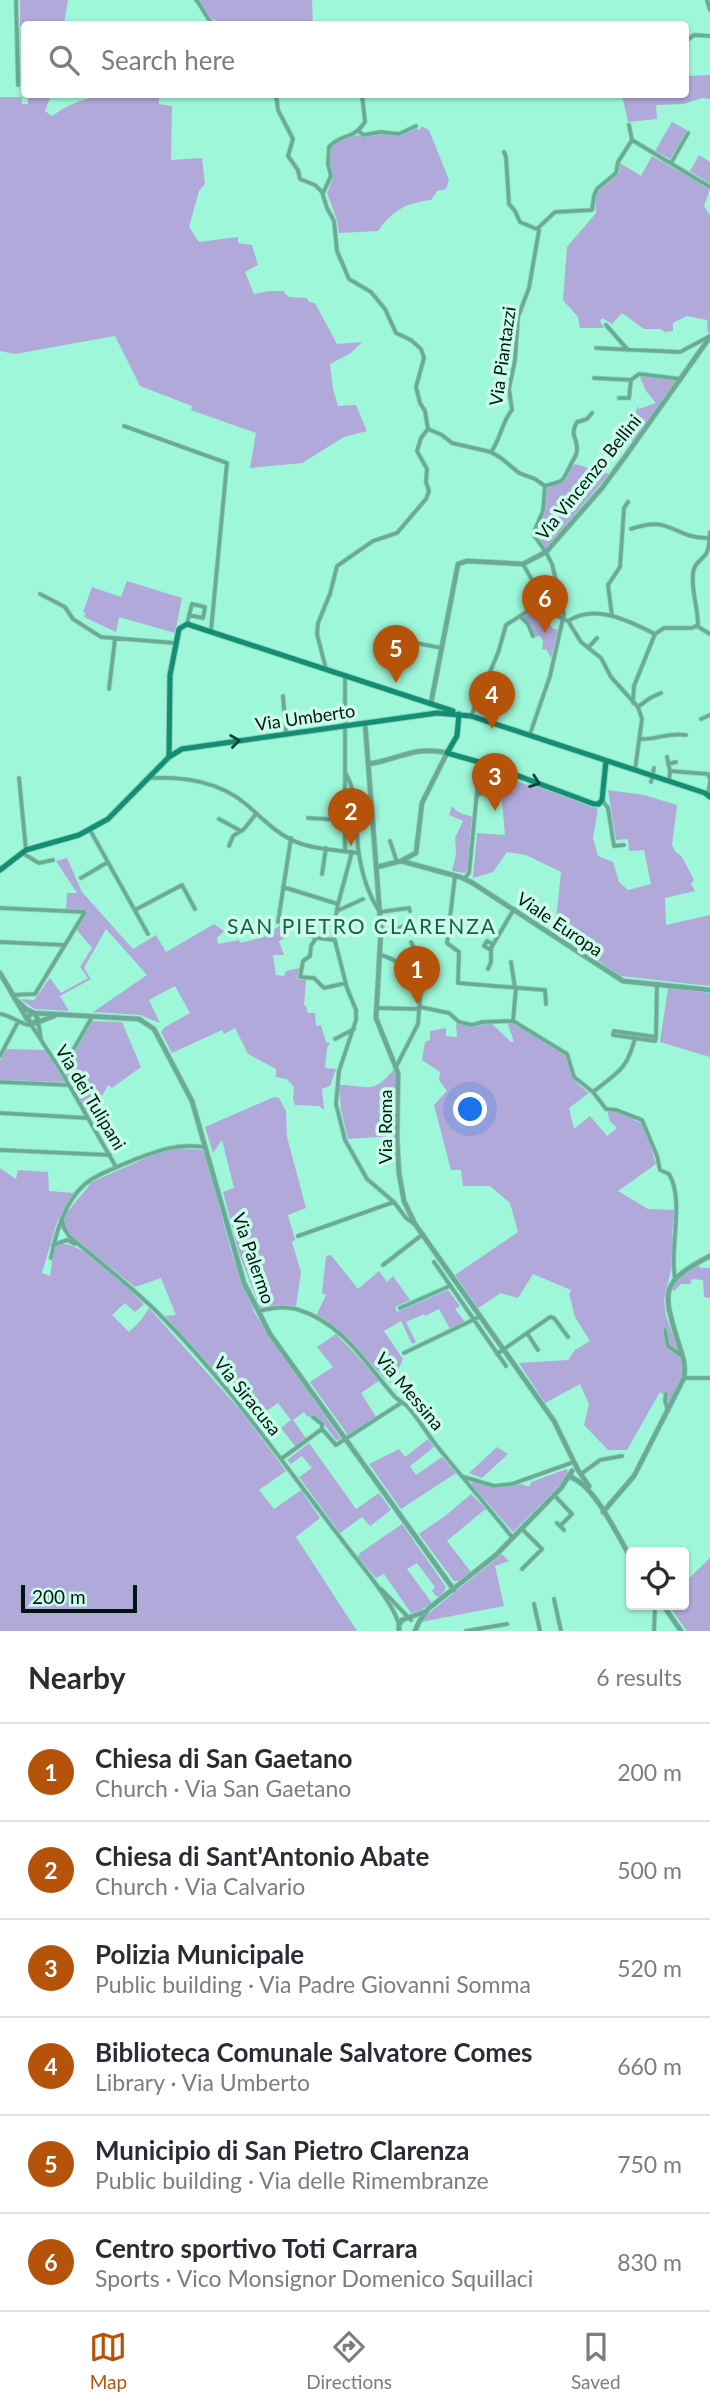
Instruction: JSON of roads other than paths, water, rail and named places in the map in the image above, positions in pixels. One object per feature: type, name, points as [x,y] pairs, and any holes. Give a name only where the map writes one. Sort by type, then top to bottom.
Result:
[{"type":"main road","points":[[0,870],[24,851],[90,830],[108,819],[169,757],[170,675],[179,629],[185,624],[418,699],[432,700],[439,706],[460,713],[457,736],[447,752],[600,802],[607,761]]},
{"type":"main road","points":[[436,713],[439,706]]},
{"type":"main road","name":"Via Umberto","points":[[169,757],[189,748],[436,713],[460,713],[709,796]]},
{"type":"street","points":[[16,0],[18,85]]},
{"type":"street","points":[[196,0],[210,21]]},
{"type":"street","points":[[707,0],[710,10]]},
{"type":"street","points":[[689,38],[694,35],[710,36]]},
{"type":"street","points":[[276,98],[278,110],[293,139],[288,156],[298,170],[300,179],[315,185],[323,193],[334,221],[337,251],[349,279],[371,292],[385,309],[396,333],[411,340],[421,349],[424,358],[416,387],[428,429],[421,438],[417,452],[427,469],[426,482],[429,491],[426,499],[397,533],[373,541],[337,566],[334,571],[330,594],[318,624],[317,634],[326,669]]},
{"type":"street","points":[[323,193],[331,176],[328,164],[329,147],[336,141],[356,135],[359,131],[365,118],[362,98]]},
{"type":"street","points":[[504,152],[509,204],[520,222],[538,228],[555,212],[592,210],[597,189],[616,173],[618,162],[632,140],[629,125]]},
{"type":"street","points":[[359,131],[363,135],[381,132],[395,134],[416,126]]},
{"type":"street","points":[[671,163],[688,133]]},
{"type":"street","points":[[632,140],[710,187]]},
{"type":"street","name":"Via Piantazzi","points":[[491,453],[500,440],[503,421],[512,410],[509,389],[515,360],[518,317],[529,288],[538,245],[538,228]]},
{"type":"street","points":[[606,325],[628,349]]},
{"type":"street","points":[[596,348],[680,352],[710,336]]},
{"type":"street","name":"Via Vincenzo Bellini","points":[[432,700],[457,566],[460,562],[523,564],[546,552],[602,488],[710,336]]},
{"type":"street","points":[[619,398],[629,398],[631,380],[639,373],[681,379]]},
{"type":"street","points":[[594,378],[631,380]]},
{"type":"street","points":[[545,486],[562,481],[567,475],[577,452],[573,430],[577,422],[587,419],[592,413]]},
{"type":"street","points":[[124,426],[227,463],[211,631]]},
{"type":"street","points":[[428,429],[452,443],[491,453],[519,474],[535,479],[545,486]]},
{"type":"street","points":[[530,735],[550,676],[562,616],[555,573],[546,552],[533,534],[542,512],[545,486]]},
{"type":"street","points":[[612,616],[608,585],[620,567],[624,509],[628,502]]},
{"type":"street","points":[[631,529],[656,522],[690,537],[710,538]]},
{"type":"street","points":[[697,626],[699,621],[692,586],[697,562],[706,554],[710,532]]},
{"type":"street","points":[[523,564],[540,594],[542,609]]},
{"type":"street","points":[[40,594],[65,607],[73,619],[102,637],[175,643]]},
{"type":"street","points":[[185,624],[192,604],[205,607],[203,618],[189,615]]},
{"type":"street","points":[[471,716],[498,653],[506,625],[531,609],[542,609],[570,622],[581,642],[601,658],[611,677],[638,707],[642,719],[635,770]]},
{"type":"street","points":[[560,628],[583,613],[626,619],[655,634]]},
{"type":"street","points":[[520,616],[526,621],[533,636]]},
{"type":"street","points":[[633,703],[634,686],[655,634],[664,628],[697,626],[710,634]]},
{"type":"street","points":[[588,648],[597,638]]},
{"type":"street","points":[[109,689],[115,639]]},
{"type":"street","points":[[396,639],[442,648]]},
{"type":"street","points":[[345,675],[345,851]]},
{"type":"street","points":[[638,707],[662,693]]},
{"type":"street","points":[[283,696],[286,734]]},
{"type":"street","points":[[701,719],[710,715]]},
{"type":"street","name":"Via Roma","points":[[365,723],[381,929],[378,1023],[399,1079],[397,1139],[404,1201],[415,1224],[554,1421],[576,1475]]},
{"type":"street","points":[[640,739],[655,739],[670,733],[686,735]]},
{"type":"street","points":[[368,764],[385,762],[412,751],[447,752],[422,803],[413,864]]},
{"type":"street","points":[[667,757],[670,771],[668,781]]},
{"type":"street","points":[[668,764],[676,762]]},
{"type":"street","points":[[464,879],[469,873],[483,763]]},
{"type":"street","points":[[652,777],[654,768]]},
{"type":"street","points":[[157,771],[162,778]]},
{"type":"street","points":[[670,771],[708,774],[709,796]]},
{"type":"street","points":[[345,772],[353,786],[359,853],[369,891],[380,912],[409,908],[410,911]]},
{"type":"street","points":[[19,778],[24,851],[39,863],[53,860]]},
{"type":"street","points":[[150,778],[178,778],[225,790],[245,803],[269,826],[299,843],[359,853]]},
{"type":"street","points":[[600,802],[610,814],[614,846],[624,845]]},
{"type":"street","points":[[229,846],[233,836],[256,814]]},
{"type":"street","points":[[308,818],[357,821]]},
{"type":"street","points":[[219,819],[241,831]]},
{"type":"street","points":[[90,830],[148,934]]},
{"type":"street","points":[[278,922],[291,838]]},
{"type":"street","points":[[390,841],[399,861]]},
{"type":"street","points":[[322,874],[320,872],[326,848]]},
{"type":"street","points":[[352,852],[338,904],[334,940],[356,1010],[354,1029],[339,1071],[336,1104],[345,1140],[367,1179],[415,1224]]},
{"type":"street","points":[[377,867],[416,853]]},
{"type":"street","name":"Viale Europa","points":[[399,861],[464,879],[623,981],[710,990]]},
{"type":"street","points":[[81,878],[108,862]]},
{"type":"street","points":[[455,876],[447,943],[459,952],[458,983],[545,990],[545,1004]]},
{"type":"street","points":[[135,910],[182,885],[195,909]]},
{"type":"street","points":[[283,887],[338,904]]},
{"type":"street","points":[[337,911],[363,899]]},
{"type":"street","points":[[0,908],[85,912],[35,994],[14,997]]},
{"type":"street","points":[[488,969],[493,944],[513,909]]},
{"type":"street","points":[[381,929],[392,931],[406,925]]},
{"type":"street","points":[[299,932],[334,940]]},
{"type":"street","points":[[316,937],[310,956],[303,961],[300,977],[314,978],[324,988],[346,984]]},
{"type":"street","points":[[0,942],[65,946]]},
{"type":"street","points":[[411,942],[424,956],[426,965],[419,971]]},
{"type":"street","points":[[381,955],[398,960],[422,974],[418,1024],[396,1067]]},
{"type":"street","points":[[511,962],[516,988],[513,1021]]},
{"type":"street","points":[[0,973],[32,1022]]},
{"type":"street","points":[[635,1036],[613,1035],[614,1031],[635,1036],[655,1041],[657,984]]},
{"type":"street","points":[[14,997],[38,1016],[32,1022]]},
{"type":"street","points":[[377,1009],[420,1008],[449,1013],[460,1022],[472,1025],[483,1021],[513,1021],[567,1054],[574,1077],[593,1092],[606,1109],[642,1119],[660,1170],[669,1174],[675,1188],[675,1278]]},
{"type":"street","points":[[34,1013],[28,1015],[41,1042]]},
{"type":"street","name":"Via Palermo","points":[[34,1013],[139,1019],[154,1029],[188,1091],[239,1269],[257,1312],[345,1440],[454,1590]]},
{"type":"street","points":[[0,1014],[6,1014],[18,1022],[32,1022],[58,1015]]},
{"type":"street","points":[[61,1072],[92,1017]]},
{"type":"street","points":[[0,1056],[18,1022]]},
{"type":"street","name":"Via dei Tulipani","points":[[32,1022],[41,1042],[116,1167]]},
{"type":"street","points":[[335,1039],[354,1029]]},
{"type":"street","points":[[593,1092],[625,1066],[630,1058],[635,1036]]},
{"type":"street","points":[[0,1082],[69,1085]]},
{"type":"street","points":[[0,1113],[87,1118]]},
{"type":"street","points":[[51,1258],[62,1218],[83,1186],[95,1177],[175,1146],[206,1147]]},
{"type":"street","points":[[0,1150],[110,1155]]},
{"type":"street","points":[[298,1236],[394,1202]]},
{"type":"street","points":[[53,1246],[68,1238],[62,1218]]},
{"type":"street","name":"Via Siracusa","points":[[57,1231],[60,1236],[83,1248],[116,1274],[163,1318],[243,1410],[372,1580]]},
{"type":"street","points":[[383,1265],[423,1234]]},
{"type":"street","points":[[603,1512],[634,1476],[683,1379],[685,1364],[669,1315],[668,1293],[675,1278],[683,1270],[710,1256]]},
{"type":"street","points":[[434,1262],[506,1366]]},
{"type":"street","points":[[400,1308],[450,1286]]},
{"type":"street","name":"Via Messina","points":[[257,1312],[295,1308],[347,1339],[401,1403],[406,1405],[436,1446],[464,1477],[473,1493],[513,1538]]},
{"type":"street","points":[[404,1353],[479,1317]]},
{"type":"street","points":[[496,1354],[552,1317],[568,1337]]},
{"type":"street","points":[[665,1330],[668,1346],[682,1356]]},
{"type":"street","points":[[527,1333],[538,1350]]},
{"type":"street","points":[[683,1379],[710,1378]]},
{"type":"street","points":[[666,1394],[664,1400],[668,1411]]},
{"type":"street","points":[[313,1418],[322,1424],[322,1429],[336,1445],[401,1403]]},
{"type":"street","name":"Via Roma","points":[[545,1408],[576,1475]]},
{"type":"street","points":[[281,1460],[322,1429]]},
{"type":"street","points":[[398,1628],[408,1617],[428,1609],[486,1565],[576,1475],[587,1471],[600,1460],[622,1456]]},
{"type":"street","points":[[464,1477],[494,1486],[512,1484],[571,1463]]},
{"type":"street","points":[[576,1475],[626,1550]]},
{"type":"street","points":[[554,1495],[572,1514],[560,1526]]},
{"type":"street","points":[[522,1529],[542,1549],[522,1569]]},
{"type":"street","points":[[372,1580],[416,1629],[428,1609]]},
{"type":"street","points":[[372,1580],[395,1613],[398,1628]]},
{"type":"street","points":[[554,1599],[561,1631]]},
{"type":"street","points":[[534,1604],[540,1631]]},
{"type":"street","points":[[654,1631],[658,1610]]},
{"type":"street","points":[[665,1610],[681,1631]]},
{"type":"street","points":[[466,1631],[507,1624]]},
{"type":"place","name":"Centro sportivo Toti Carrara","points":[[545,633]]},
{"type":"place","name":"Municipio di San Pietro Clarenza","points":[[396,683]]},
{"type":"place","name":"Biblioteca Comunale Salvatore Comes","points":[[492,729]]},
{"type":"place","name":"Polizia Municipale","points":[[495,811]]},
{"type":"place","name":"Chiesa di Sant'Antonio Abate","points":[[351,846]]},
{"type":"place","name":"Chiesa di San Gaetano","points":[[417,1004]]},
{"type":"district","name":"SAN PIETRO CLARENZA","points":[[362,925]]}]
